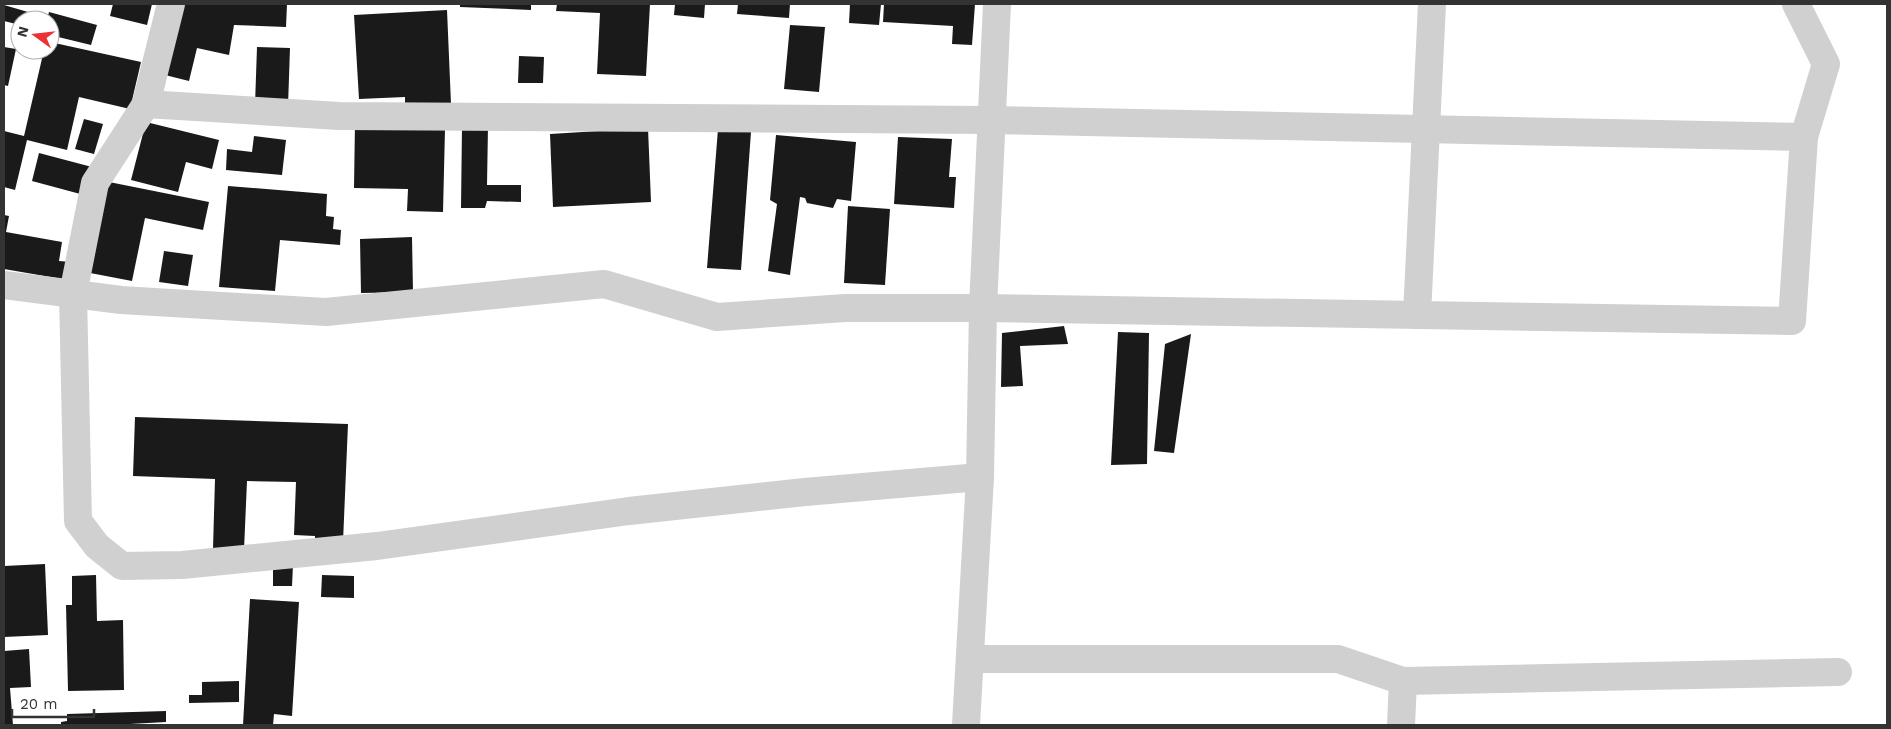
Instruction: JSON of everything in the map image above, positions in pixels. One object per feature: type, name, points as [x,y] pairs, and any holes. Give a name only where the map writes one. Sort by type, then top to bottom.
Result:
[{"type":"street","points":[[171,4],[146,104],[95,183],[73,294],[78,521],[97,546],[122,566],[182,565],[377,546],[629,511],[805,492],[980,477]]},
{"type":"street","points":[[966,725],[980,477],[982,308],[996,4]]},
{"type":"street","points":[[1417,315],[1432,4]]},
{"type":"street","points":[[4,285],[121,300],[326,312],[604,284],[717,316],[845,308],[982,308],[1792,321],[1804,137],[1826,64],[1796,4]]},
{"type":"street","points":[[146,104],[339,116],[991,120],[1804,137]]},
{"type":"street","points":[[971,659],[1338,659],[1403,681],[1838,672]]},
{"type":"street","points":[[1401,725],[1403,681]]},
{"type":"building","points":[[113,4],[152,4],[147,25],[110,16]]},
{"type":"building","points":[[179,4],[287,4],[286,27],[234,25],[229,55],[197,48],[189,81],[161,74]]},
{"type":"building","points":[[460,4],[531,4],[531,10],[460,7]]},
{"type":"building","points":[[557,4],[650,4],[646,76],[597,74],[600,13],[556,11]]},
{"type":"building","points":[[675,4],[705,4],[704,18],[674,15]]},
{"type":"building","points":[[738,4],[790,4],[789,18],[737,14]]},
{"type":"building","points":[[850,4],[881,4],[879,25],[849,23]]},
{"type":"building","points":[[884,4],[975,4],[972,45],[952,44],[953,26],[883,22]]},
{"type":"building","points":[[4,5],[21,10],[10,10],[10,22],[4,21]]},
{"type":"building","points":[[447,10],[451,104],[405,106],[405,97],[359,99],[354,15]]},
{"type":"building","points":[[60,15],[97,25],[91,45],[60,37]]},
{"type":"building","points":[[790,25],[825,27],[819,92],[784,89]]},
{"type":"building","points":[[60,44],[141,62],[130,109],[79,97],[67,150],[27,140],[15,190],[4,187],[4,131],[24,136],[42,60],[60,60]]},
{"type":"building","points":[[4,47],[10,48],[10,60],[14,60],[8,86],[4,85]]},
{"type":"building","points":[[257,47],[290,48],[288,106],[255,105]]},
{"type":"building","points":[[519,56],[544,57],[543,83],[518,83]]},
{"type":"building","points":[[84,119],[103,124],[94,154],[75,149]]},
{"type":"building","points":[[146,122],[219,140],[212,169],[186,162],[178,192],[131,180]]},
{"type":"building","points":[[355,122],[445,129],[443,212],[407,211],[408,189],[354,188]]},
{"type":"building","points":[[462,126],[488,126],[487,185],[521,185],[521,202],[487,201],[485,208],[461,208]]},
{"type":"building","points":[[648,128],[651,202],[553,207],[550,134]]},
{"type":"building","points":[[718,129],[751,132],[741,270],[707,268]]},
{"type":"building","points":[[776,135],[856,142],[851,201],[837,199],[833,208],[807,203],[805,198],[800,197],[790,275],[768,271],[777,204],[770,200]]},
{"type":"building","points":[[254,136],[286,140],[282,175],[226,170],[227,149],[252,152]]},
{"type":"building","points":[[898,137],[952,139],[949,177],[956,177],[954,208],[894,204]]},
{"type":"building","points":[[39,153],[92,167],[84,195],[32,181]]},
{"type":"building","points":[[104,181],[209,202],[203,230],[145,218],[132,281],[85,272]]},
{"type":"building","points":[[228,186],[327,194],[326,216],[334,217],[333,229],[341,230],[340,245],[280,240],[275,291],[219,287]]},
{"type":"building","points":[[848,206],[890,209],[885,285],[844,283]]},
{"type":"building","points":[[4,215],[9,216],[6,232],[62,242],[59,261],[71,262],[68,280],[4,269]]},
{"type":"building","points":[[412,237],[413,292],[361,293],[360,239]]},
{"type":"building","points":[[164,251],[193,255],[188,286],[159,282]]},
{"type":"building","points":[[1064,326],[1068,344],[1020,346],[1023,386],[1001,387],[1002,333]]},
{"type":"building","points":[[1118,332],[1149,333],[1147,464],[1111,465]]},
{"type":"building","points":[[1191,334],[1174,453],[1154,451],[1165,344]]},
{"type":"building","points":[[135,417],[348,424],[343,542],[315,541],[315,536],[294,535],[296,482],[247,481],[244,550],[213,549],[215,479],[133,476]]},
{"type":"building","points":[[45,564],[48,635],[4,637],[4,566]]},
{"type":"building","points":[[273,565],[293,565],[292,586],[273,586]]},
{"type":"building","points":[[96,575],[97,621],[123,620],[124,690],[68,691],[66,605],[72,605],[72,576]]},
{"type":"building","points":[[322,575],[354,576],[354,598],[321,597]]},
{"type":"building","points":[[250,599],[299,602],[292,716],[274,714],[273,725],[243,725]]},
{"type":"building","points":[[29,649],[31,687],[10,688],[13,725],[4,725],[4,651]]},
{"type":"building","points":[[239,681],[239,702],[189,703],[189,695],[202,695],[202,682]]},
{"type":"building","points":[[166,711],[166,722],[61,725],[61,722],[67,721],[67,714]]}]
